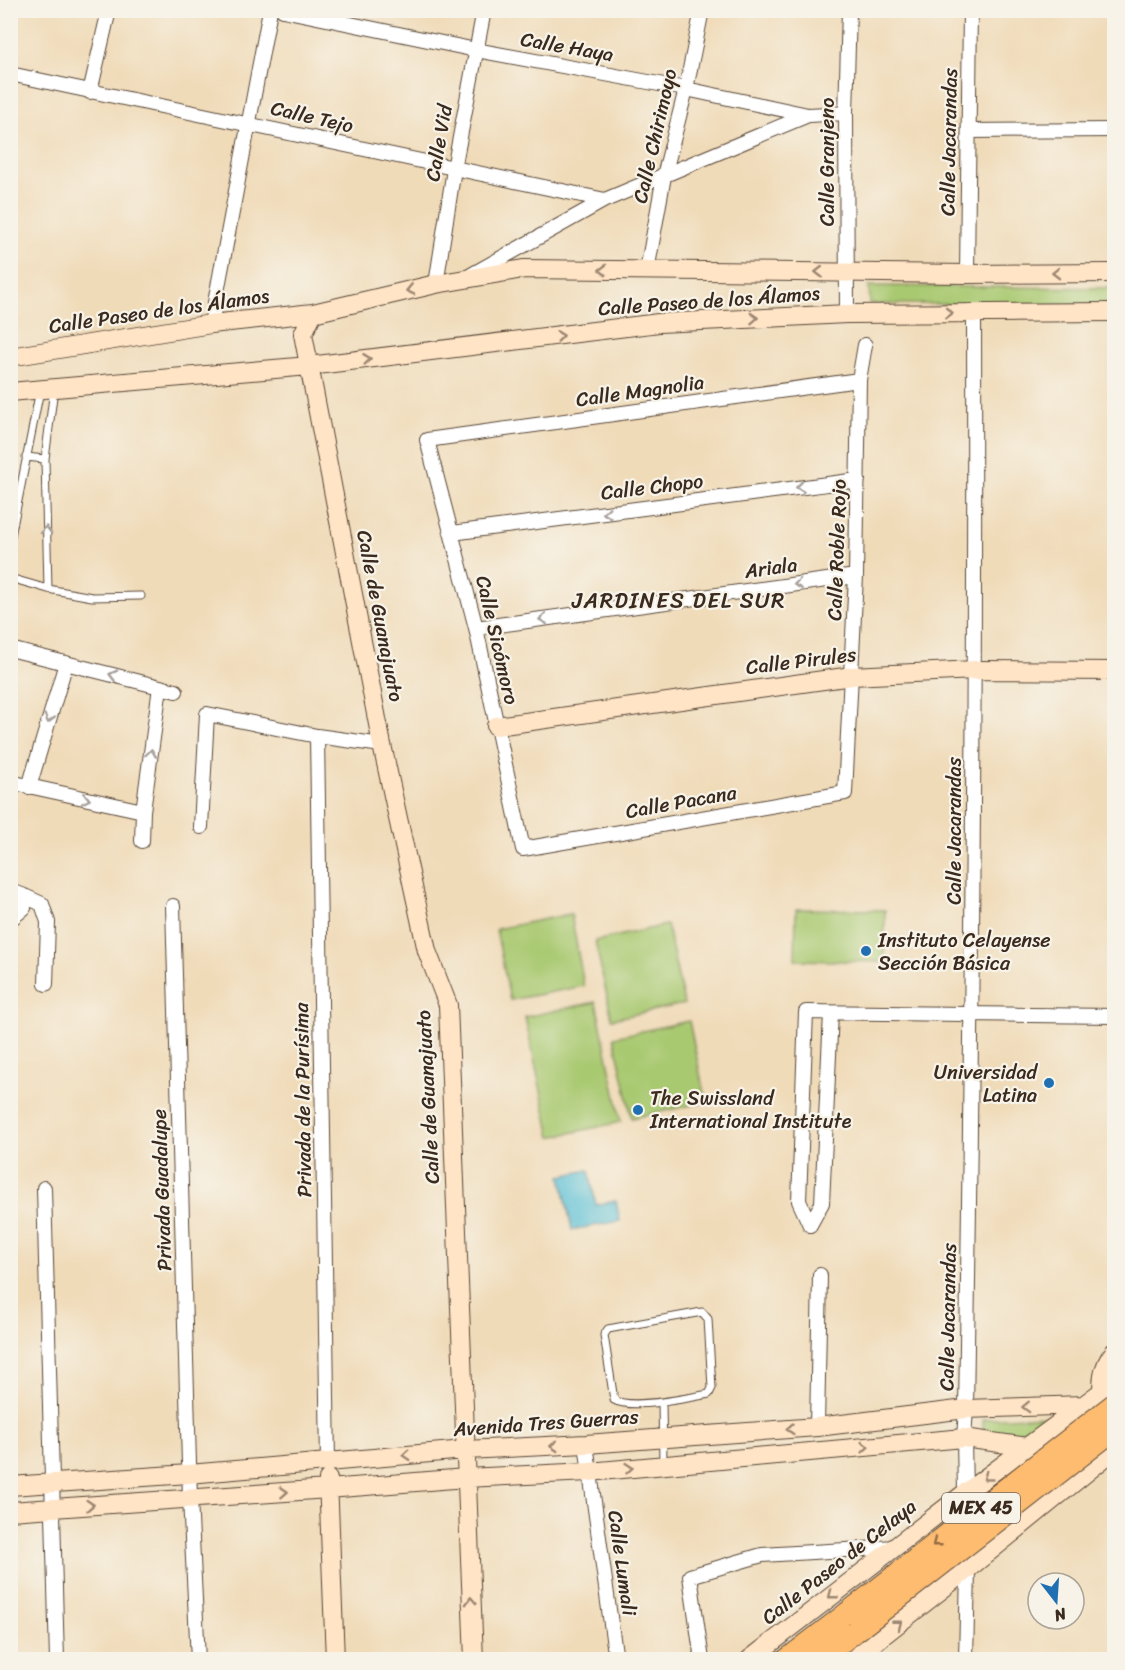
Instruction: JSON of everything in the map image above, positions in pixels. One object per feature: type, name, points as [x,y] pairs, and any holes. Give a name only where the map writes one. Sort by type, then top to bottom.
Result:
[{"type":"main road","name":"Calle Paseo de los Álamos","points":[[10,357],[211,324],[313,313],[464,278],[523,269],[967,274],[1114,273]]},
{"type":"main road","name":"Calle Paseo de los Álamos","points":[[10,392],[309,366],[659,323],[848,314],[1114,312]]},
{"type":"main road","points":[[309,366],[303,334],[313,313]]},
{"type":"main road","name":"Calle de Guanajuato","points":[[309,366],[382,745],[427,951],[448,1005],[474,1659]]},
{"type":"main road","name":"Calle Pirules","points":[[496,726],[852,676],[975,670],[1114,671]]},
{"type":"main road","points":[[1114,1352],[1103,1374],[1108,1398],[1104,1406],[1114,1423]]},
{"type":"main road","name":"Calle Paseo de Celaya","points":[[749,1659],[964,1493],[1084,1405],[1108,1398]]},
{"type":"main road","name":"MEX 45","points":[[819,1659],[851,1622],[1108,1398]]},
{"type":"main road","name":"Avenida Tres Guerras","points":[[10,1486],[189,1474],[465,1450],[586,1444],[817,1427],[966,1409],[1084,1405]]},
{"type":"main road","name":"MEX 45","points":[[786,1659],[851,1622],[1114,1430]]},
{"type":"main road","points":[[10,1511],[466,1478],[589,1472],[964,1438],[1028,1447]]},
{"type":"main road","points":[[852,1659],[968,1569],[1114,1450]]},
{"type":"main road","points":[[328,1463],[335,1659]]},
{"type":"street","points":[[90,92],[109,10]]},
{"type":"street","points":[[211,324],[270,10]]},
{"type":"street","name":"Calle Haya","points":[[283,10],[476,51],[686,89],[808,115]]},
{"type":"street","name":"Calle Vid","points":[[436,284],[454,169],[484,10]]},
{"type":"street","name":"Calle Chirimoyo","points":[[647,271],[664,176],[686,89],[702,10]]},
{"type":"street","name":"Calle Granjeno","points":[[848,314],[846,113],[849,10]]},
{"type":"street","name":"Calle Jacarandas","points":[[967,274],[970,10]]},
{"type":"street","name":"Calle Tejo","points":[[10,74],[604,200]]},
{"type":"street","points":[[464,278],[604,200],[808,115],[846,113]]},
{"type":"street","points":[[969,131],[1114,130]]},
{"type":"street","name":"Calle Jacarandas","points":[[964,1493],[975,670],[974,313]]},
{"type":"street","name":"Calle Roble Rojo","points":[[845,793],[856,576],[859,380],[865,345]]},
{"type":"street","name":"Calle Magnolia","points":[[427,440],[859,380]]},
{"type":"street","name":"Calle Sicómoro","points":[[427,440],[476,628],[523,849]]},
{"type":"street","name":"Calle Chopo","points":[[452,533],[858,480]]},
{"type":"street","name":"Ariala","points":[[476,628],[856,576]]},
{"type":"street","points":[[10,649],[176,691]]},
{"type":"street","points":[[29,787],[66,663]]},
{"type":"street","points":[[142,841],[143,811],[160,687]]},
{"type":"street","points":[[201,827],[207,714],[317,736],[382,745]]},
{"type":"street","name":"Privada de la Purísima","points":[[317,736],[328,1463]]},
{"type":"street","points":[[10,782],[143,811]]},
{"type":"street","name":"Calle Pacana","points":[[523,849],[845,793]]},
{"type":"street","points":[[10,920],[16,918],[24,908],[16,893]]},
{"type":"street","points":[[16,893],[42,904],[48,922],[46,984]]},
{"type":"street","name":"Privada Guadalupe","points":[[173,906],[189,1474],[198,1659]]},
{"type":"street","points":[[831,1012],[822,1203],[810,1225],[800,1201],[806,1012],[831,1012],[1114,1016]]},
{"type":"street","points":[[802,1116],[826,1115]]},
{"type":"street","points":[[44,1188],[57,1659]]},
{"type":"street","points":[[817,1427],[820,1275]]},
{"type":"street","name":"Calle Lumali","points":[[586,1444],[616,1659]]},
{"type":"street","points":[[1028,1447],[1042,1448],[1057,1455],[1063,1466],[1065,1490]]},
{"type":"street","points":[[702,1659],[690,1576],[762,1555],[896,1547]]},
{"type":"street","points":[[966,1659],[968,1569]]},
{"type":"lane","points":[[10,541],[26,457],[47,390]]},
{"type":"lane","points":[[47,390],[45,459],[48,589]]},
{"type":"lane","points":[[26,457],[45,459]]},
{"type":"lane","points":[[10,578],[48,589],[92,597],[141,596]]},
{"type":"lane","points":[[702,1312],[708,1319],[712,1388],[709,1394],[662,1402],[620,1403],[614,1400],[604,1335],[608,1329],[702,1312]]},
{"type":"lane","points":[[662,1402],[663,1466]]},
{"type":"green space","points":[[869,286],[1114,288],[1114,305],[870,304]]},
{"type":"green space","points":[[796,909],[885,910],[884,962],[795,960]]},
{"type":"green space","points":[[571,914],[584,986],[510,1000],[496,929]]},
{"type":"green space","points":[[667,925],[684,1004],[612,1019],[595,941]]},
{"type":"green space","points":[[596,1002],[621,1122],[551,1137],[525,1017]]},
{"type":"green space","points":[[689,1021],[706,1102],[632,1118],[614,1037]]},
{"type":"green space","points":[[1049,1416],[1012,1437],[983,1430],[983,1419]]},
{"type":"water","points":[[589,1170],[596,1205],[616,1201],[620,1221],[572,1230],[561,1176]]},
{"type":"place","name":"Instituto Celayense Sección Básica","points":[[866,951]]},
{"type":"place","name":"Universidad Latina","points":[[1049,1083]]},
{"type":"place","name":"The Swissland International Institute","points":[[638,1110]]},
{"type":"district","name":"JARDINES DEL SUR","points":[[679,600]]}]
